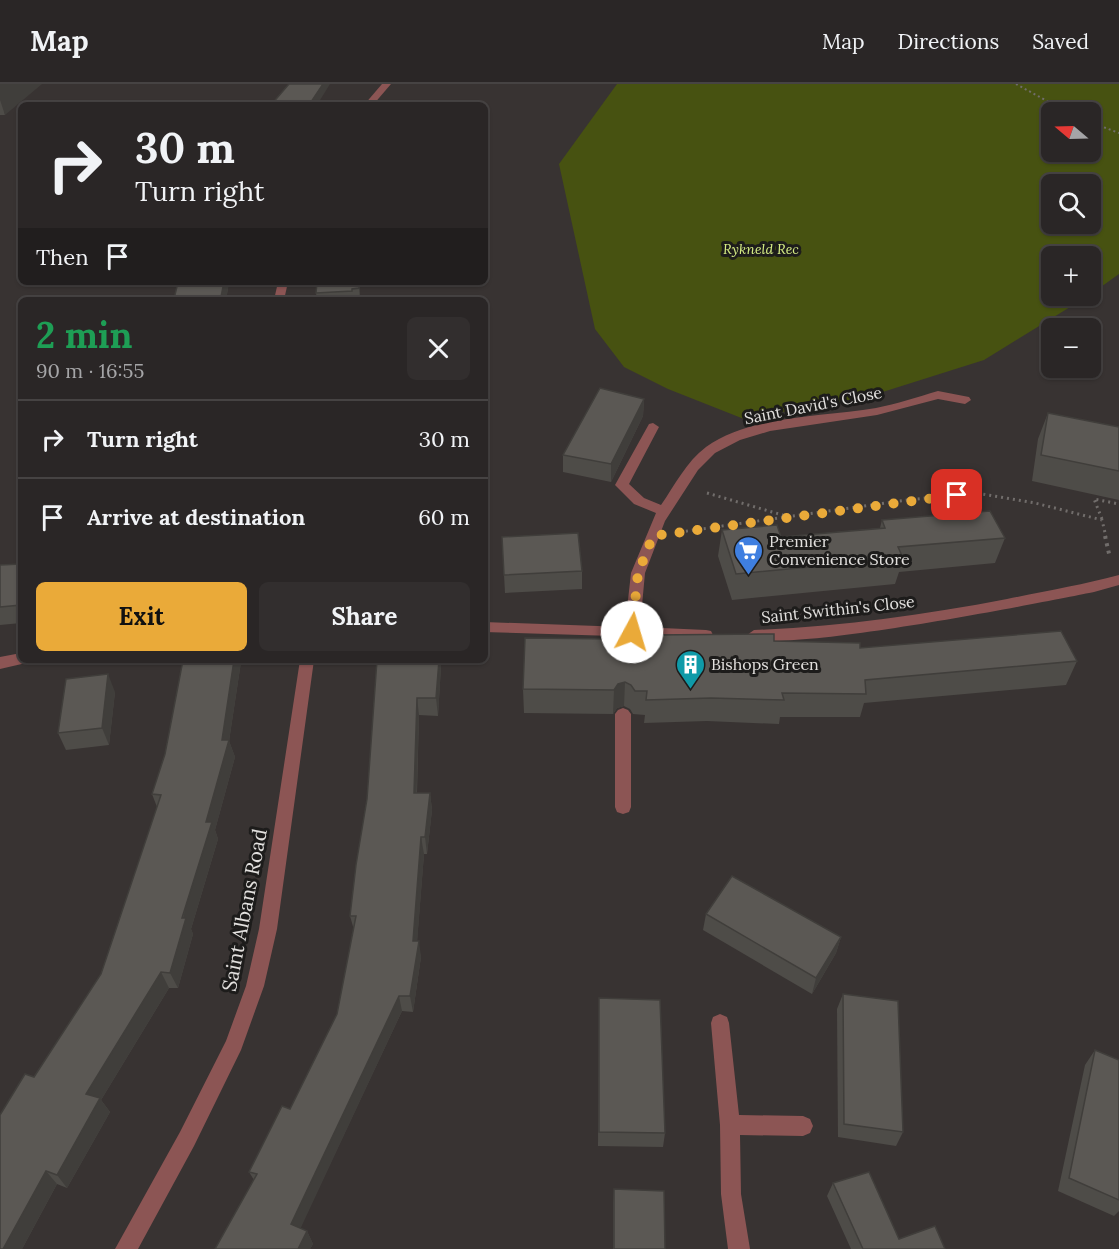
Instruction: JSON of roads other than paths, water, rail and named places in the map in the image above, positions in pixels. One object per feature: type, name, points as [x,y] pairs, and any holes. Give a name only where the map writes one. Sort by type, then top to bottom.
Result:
[{"type":"street","points":[[371,102],[387,84]]},
{"type":"street","name":"Saint David's Close","points":[[626,636],[638,573],[663,511],[693,467],[711,450],[736,437],[769,427],[877,411],[938,395],[965,400]]},
{"type":"street","points":[[653,427],[622,485],[639,501],[663,511]]},
{"type":"street","name":"Saint Swithin's Close","points":[[739,635],[783,635],[898,623],[967,612],[1117,580]]},
{"type":"street","points":[[488,627],[626,636],[717,636]]},
{"type":"street","points":[[0,663],[18,660]]},
{"type":"street","name":"Saint Albans Road","points":[[126,1249],[187,1139],[223,1065],[255,986],[268,929],[307,663]]},
{"type":"street","points":[[623,714],[623,807]]},
{"type":"street","points":[[720,1023],[730,1125],[731,1194],[739,1249]]},
{"type":"street","points":[[730,1125],[803,1126]]},
{"type":"place","name":"Premier Convenience Store","points":[[748,576]]},
{"type":"place","name":"Bishops Green","points":[[690,690]]},
{"type":"park label","name":"Rykneld Rec","points":[[761,249]]}]
